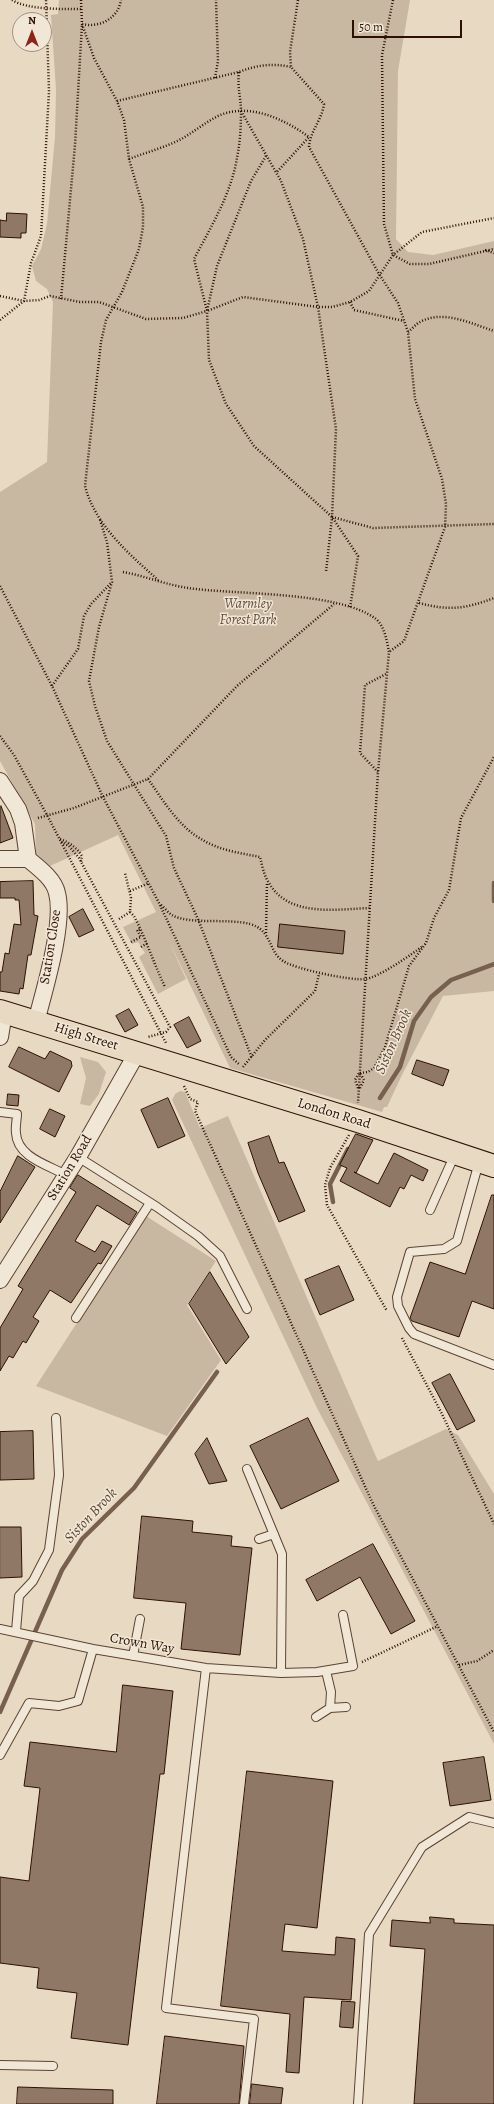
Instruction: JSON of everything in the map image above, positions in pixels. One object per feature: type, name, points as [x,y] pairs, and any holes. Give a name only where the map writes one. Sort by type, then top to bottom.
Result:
[{"type":"main road","name":"High Street","points":[[2,1012],[137,1053],[177,1073]]},
{"type":"main road","name":"London Road","points":[[177,1073],[358,1121],[486,1163]]},
{"type":"street","points":[[0,781],[18,809],[23,822],[28,859],[0,859]]},
{"type":"street","name":"Station Close","points":[[28,859],[46,874],[57,892],[58,914],[51,963],[36,1022]]},
{"type":"street","points":[[0,1037],[2,1012]]},
{"type":"street","name":"Station Road","points":[[0,1280],[78,1157],[137,1053]]},
{"type":"lane","points":[[0,1112],[17,1114],[15,1133],[23,1152],[66,1175]]},
{"type":"lane","points":[[430,1210],[456,1154]]},
{"type":"lane","points":[[78,1157],[198,1236],[220,1256],[247,1309]]},
{"type":"lane","points":[[486,1163],[457,1241],[444,1249],[410,1252],[397,1297],[402,1318],[414,1334],[494,1365]]},
{"type":"lane","points":[[76,1318],[150,1203]]},
{"type":"lane","points":[[12,1631],[19,1596],[33,1581],[49,1550],[59,1475],[56,1418]]},
{"type":"lane","points":[[247,1468],[282,1554],[281,1673]]},
{"type":"lane","points":[[259,1539],[274,1534]]},
{"type":"lane","points":[[343,1615],[353,1666]]},
{"type":"lane","points":[[134,1656],[140,1619]]},
{"type":"lane","name":"Crown Way","points":[[0,1629],[93,1649],[206,1668],[281,1673],[326,1671],[353,1666]]},
{"type":"lane","points":[[0,1755],[29,1703],[59,1706],[78,1701],[93,1649]]},
{"type":"lane","points":[[206,1668],[166,2008],[254,2019],[244,2104]]},
{"type":"lane","points":[[326,1671],[331,1692],[330,1708]]},
{"type":"lane","points":[[316,1717],[330,1708],[346,1707]]},
{"type":"lane","points":[[358,2104],[369,1934],[422,1847],[469,1817],[494,1823]]},
{"type":"lane","points":[[0,2065],[53,2066]]},
{"type":"path","points":[[12,0],[16,3],[46,8],[81,9]]},
{"type":"path","points":[[0,320],[24,301],[31,263],[41,236],[49,91],[46,0]]},
{"type":"path","points":[[61,299],[75,145],[82,24],[81,0]]},
{"type":"path","points":[[82,24],[91,26],[107,21],[120,9],[121,0]]},
{"type":"path","points":[[215,78],[218,61],[216,0]]},
{"type":"path","points":[[291,67],[290,52],[298,0]]},
{"type":"path","points":[[393,0],[382,54],[384,224],[393,255],[410,264],[429,264],[494,248]]},
{"type":"path","points":[[82,24],[94,58],[117,101],[124,120],[129,159],[143,207],[143,227],[139,249],[122,292],[106,320],[101,342],[87,455],[85,486],[88,498],[98,516],[118,542],[159,581]]},
{"type":"path","points":[[117,101],[215,78],[250,68],[277,64],[291,67],[324,104],[323,114],[309,138],[276,173]]},
{"type":"path","points":[[239,72],[237,86],[241,110],[237,158],[231,181],[217,216],[194,259],[207,311],[209,360],[226,404],[254,446],[332,517],[358,556],[350,608]]},
{"type":"path","points":[[129,159],[183,138],[218,116],[241,110],[265,114],[293,126],[309,138]]},
{"type":"path","points":[[241,110],[276,173],[303,239],[318,307],[336,429],[332,517],[326,572]]},
{"type":"path","points":[[309,138],[309,147],[379,274],[398,303],[408,332],[415,399],[442,478],[446,504],[445,527],[419,603],[404,641],[389,652]]},
{"type":"path","points":[[207,311],[217,266],[251,181],[266,156]]},
{"type":"path","points":[[0,296],[24,301],[39,300],[50,296],[80,302],[99,302],[146,319],[183,318],[207,311],[243,297],[318,307],[332,307],[350,302],[369,291],[393,255],[422,232],[494,218]]},
{"type":"path","points":[[485,249],[494,253]]},
{"type":"path","points":[[350,302],[354,310],[404,321]]},
{"type":"path","points":[[408,332],[420,322],[440,316],[466,322],[494,332]]},
{"type":"path","points":[[98,516],[107,542],[112,582],[99,627],[89,681],[107,741],[136,784],[166,836],[174,868],[198,919],[252,1058]]},
{"type":"path","points":[[332,517],[373,528],[445,527],[494,524]]},
{"type":"path","points":[[124,572],[187,588],[317,599],[362,610],[377,620],[386,636],[389,652],[378,772],[360,1072],[355,1080],[359,1090],[358,1121],[330,1168],[325,1185],[327,1205],[390,1316]]},
{"type":"path","points":[[52,686],[78,649],[84,616],[91,604],[112,582]]},
{"type":"path","points":[[0,586],[52,686],[103,797],[159,903],[231,1057]]},
{"type":"path","points":[[419,603],[442,609],[476,605],[494,598]]},
{"type":"path","points":[[47,815],[103,797],[148,779],[237,686],[334,604]]},
{"type":"path","points":[[378,772],[360,753],[365,685],[386,674]]},
{"type":"path","points":[[0,736],[14,754],[159,1033],[174,1055],[177,1073],[190,1099],[198,1102],[195,1111],[374,1504],[494,1732]]},
{"type":"path","points":[[360,1072],[368,1072],[374,1068],[385,1047],[409,966],[426,944],[434,918],[449,890],[461,818],[494,757]]},
{"type":"path","points":[[148,779],[182,823],[201,839],[227,850],[260,857],[267,881],[266,933],[270,945],[283,961],[319,974],[366,979],[402,961],[426,944]]},
{"type":"path","points":[[60,840],[75,852],[82,862],[170,1027]]},
{"type":"path","points":[[125,873],[130,891],[130,912],[148,944],[152,961],[166,987]]},
{"type":"path","points":[[267,881],[275,892],[305,908],[371,908]]},
{"type":"path","points":[[130,891],[149,883]]},
{"type":"path","points":[[159,903],[172,915],[252,924],[266,933]]},
{"type":"path","points":[[119,919],[130,912]]},
{"type":"path","points":[[131,942],[141,937],[137,930],[140,929]]},
{"type":"path","points":[[141,947],[148,944]]},
{"type":"path","points":[[243,1068],[265,1040],[315,991],[319,974]]},
{"type":"path","points":[[359,1090],[364,1080],[360,1072]]},
{"type":"path","points":[[401,1337],[442,1414],[494,1524]]},
{"type":"path","points":[[353,1666],[438,1626]]},
{"type":"path","points":[[459,1665],[477,1661],[494,1650]]},
{"type":"green space","name":"Warmley Forest Park","points":[[59,0],[410,0],[398,71],[396,239],[408,252],[433,255],[494,241],[494,991],[443,996],[387,1107],[384,1107],[382,1112],[230,1068],[169,941],[186,979],[158,994],[139,957],[145,953],[138,942],[132,944],[123,927],[156,912],[118,835],[50,866],[36,854],[35,824],[0,761],[0,492],[47,462],[53,302],[47,289],[36,281],[32,266],[41,249],[47,224],[55,137],[56,90],[52,15],[58,14]]},
{"type":"green space","points":[[80,1057],[98,1062],[106,1072],[99,1094],[90,1106],[80,1104],[86,1078]]},
{"type":"green space","points":[[180,1091],[185,1092],[200,1128],[228,1116],[378,1461],[446,1429],[458,1435],[494,1494],[494,1744],[317,1408],[172,1100],[175,1094]]},
{"type":"green space","points":[[146,1216],[216,1261],[187,1305],[221,1360],[167,1436],[36,1386]]},
{"type":"building","points":[[7,213],[27,214],[26,233],[21,233],[21,238],[0,237],[0,220],[6,221]]},
{"type":"building","points":[[1,806],[13,838],[0,843],[0,807]]},
{"type":"building","points":[[33,881],[34,915],[38,916],[31,955],[28,955],[23,989],[20,988],[19,994],[0,991],[0,972],[2,972],[5,953],[9,954],[14,924],[21,925],[19,900],[15,900],[15,898],[0,898],[0,882]]},
{"type":"building","points":[[83,909],[94,930],[79,937],[69,917]]},
{"type":"building","points":[[280,924],[345,931],[343,954],[278,947]]},
{"type":"building","points":[[129,1009],[138,1025],[125,1032],[116,1016]]},
{"type":"building","points":[[189,1017],[201,1041],[187,1048],[174,1025]]},
{"type":"building","points":[[19,1047],[45,1059],[50,1051],[71,1061],[72,1066],[59,1092],[9,1067]]},
{"type":"building","points":[[417,1060],[449,1070],[443,1086],[412,1074]]},
{"type":"building","points":[[8,1094],[19,1095],[18,1106],[7,1105]]},
{"type":"building","points":[[168,1098],[185,1136],[158,1148],[141,1110]]},
{"type":"building","points":[[50,1109],[65,1116],[55,1137],[40,1129]]},
{"type":"building","points":[[356,1134],[373,1140],[356,1173],[378,1184],[394,1153],[428,1170],[423,1181],[411,1175],[404,1189],[400,1187],[390,1207],[340,1181],[347,1168],[340,1165]]},
{"type":"building","points":[[269,1136],[279,1163],[284,1162],[305,1211],[279,1222],[258,1173],[248,1143]]},
{"type":"building","points":[[18,1156],[35,1167],[0,1223],[0,1192]]},
{"type":"building","points":[[78,1175],[137,1212],[129,1225],[97,1205],[75,1241],[95,1252],[102,1241],[112,1246],[101,1264],[98,1263],[71,1303],[50,1290],[33,1317],[39,1321],[26,1343],[23,1341],[13,1358],[9,1356],[0,1371],[0,1328],[23,1289],[18,1286],[76,1192],[70,1188]]},
{"type":"building","points":[[492,1195],[494,1195],[494,1309],[472,1301],[459,1337],[412,1321],[410,1318],[430,1262],[465,1274]]},
{"type":"building","points":[[339,1266],[354,1300],[320,1315],[305,1280]]},
{"type":"building","points":[[210,1272],[249,1337],[226,1364],[189,1304]]},
{"type":"building","points":[[450,1374],[475,1421],[457,1430],[432,1383]]},
{"type":"building","points":[[308,1418],[339,1481],[281,1509],[250,1446]]},
{"type":"building","points":[[33,1431],[34,1479],[0,1480],[0,1432]]},
{"type":"building","points":[[207,1438],[227,1481],[209,1484],[195,1454]]},
{"type":"building","points":[[142,1516],[193,1521],[192,1532],[232,1536],[231,1546],[252,1548],[240,1655],[181,1649],[186,1603],[134,1598]]},
{"type":"building","points":[[0,1527],[21,1527],[22,1577],[0,1578]]},
{"type":"building","points":[[373,1544],[415,1621],[391,1634],[360,1577],[317,1601],[306,1580]]},
{"type":"building","points":[[123,1685],[173,1691],[164,1774],[160,1774],[128,2045],[71,2038],[77,1993],[37,1988],[39,1968],[0,1963],[0,1877],[29,1881],[40,1788],[24,1786],[30,1742],[116,1752]]},
{"type":"building","points":[[484,1757],[491,1800],[450,1806],[443,1763]]},
{"type":"building","points":[[247,1771],[333,1781],[317,1928],[285,1924],[282,1951],[335,1955],[336,1937],[355,1939],[351,2000],[304,1997],[299,2073],[286,2072],[290,2014],[221,2006]]},
{"type":"building","points":[[430,1917],[454,1919],[454,1923],[494,1925],[494,2104],[414,2104],[425,1949],[390,1946],[392,1920],[430,1923]]},
{"type":"building","points":[[342,2001],[355,2002],[353,2028],[340,2027]]},
{"type":"building","points":[[165,2036],[244,2046],[239,2104],[157,2104]]},
{"type":"building","points":[[252,2084],[283,2088],[281,2104],[250,2104]]},
{"type":"building","points":[[18,2087],[113,2090],[113,2104],[17,2104]]},
{"type":"waterway","name":"Siston Brook","points":[[494,883],[494,901]]},
{"type":"waterway","name":"Siston Brook","points":[[380,1098],[400,1067],[414,1021],[431,997],[451,980],[494,964]]},
{"type":"waterway","name":"Siston Brook","points":[[333,1202],[330,1184],[348,1149]]},
{"type":"waterway","name":"Siston Brook","points":[[0,1712],[62,1570],[82,1539],[134,1488],[217,1372]]}]
